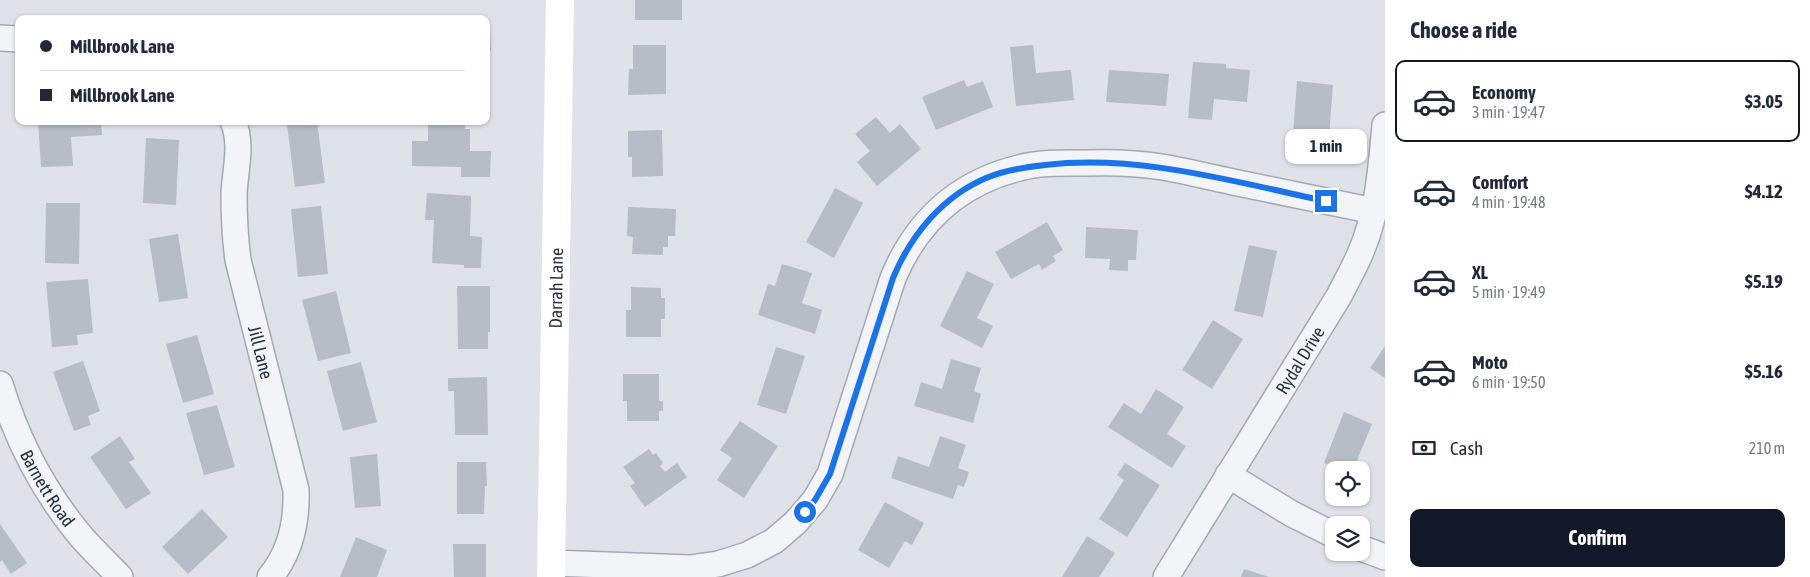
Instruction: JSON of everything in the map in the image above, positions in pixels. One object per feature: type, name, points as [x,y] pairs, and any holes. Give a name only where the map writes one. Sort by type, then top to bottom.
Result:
[{"type":"street","name":"Darrah Lane","points":[[552,570],[560,0]]},
{"type":"street","points":[[0,38],[15,39]]},
{"type":"street","name":"Jill Lane","points":[[234,125],[239,152],[234,192],[234,219],[238,260],[296,490],[293,534],[284,557],[270,577]]},
{"type":"street","name":"Rydal Drive","points":[[1166,577],[1339,296],[1360,253],[1374,211],[1380,182],[1385,125]]},
{"type":"street","points":[[552,570],[690,568],[718,564],[747,555],[774,541],[795,523],[815,500],[830,474],[900,260],[914,237],[932,215],[958,194],[986,178],[1020,167],[1064,163],[1113,162],[1162,167],[1374,211]]},
{"type":"street","name":"Barnett Road","points":[[0,384],[10,416],[30,460],[51,497],[76,531],[120,577]]},
{"type":"street","points":[[1228,475],[1292,514],[1325,530]]},
{"type":"street","points":[[1370,551],[1385,557]]},
{"type":"building","points":[[635,0],[682,0],[682,20],[635,20]]},
{"type":"building","points":[[633,45],[666,45],[666,94],[628,95],[629,69],[633,69]]},
{"type":"building","points":[[1033,45],[1036,73],[1071,70],[1074,100],[1016,106],[1010,47]]},
{"type":"building","points":[[1193,62],[1226,64],[1226,68],[1250,70],[1247,102],[1214,99],[1212,120],[1188,118]]},
{"type":"building","points":[[1109,70],[1169,74],[1166,106],[1106,102]]},
{"type":"building","points":[[964,80],[967,87],[983,81],[993,107],[936,130],[922,97]]},
{"type":"building","points":[[1297,81],[1333,85],[1329,137],[1293,134]]},
{"type":"building","points":[[876,117],[890,133],[900,124],[921,149],[877,186],[857,162],[870,151],[855,134]]},
{"type":"building","points":[[38,125],[101,125],[102,135],[71,137],[73,166],[41,167]]},
{"type":"building","points":[[287,125],[318,125],[325,183],[295,187]]},
{"type":"building","points":[[428,125],[465,125],[465,129],[470,129],[470,151],[491,151],[490,177],[461,177],[461,167],[412,166],[412,141],[428,141]]},
{"type":"building","points":[[662,130],[663,176],[632,177],[632,157],[628,157],[628,131]]},
{"type":"building","points":[[146,138],[179,140],[176,205],[143,203]]},
{"type":"building","points":[[835,188],[863,203],[834,258],[806,242]]},
{"type":"building","points":[[427,193],[471,196],[470,236],[482,237],[481,268],[464,268],[464,265],[432,263],[434,220],[425,220]]},
{"type":"building","points":[[46,203],[80,203],[79,264],[45,263]]},
{"type":"building","points":[[321,206],[328,274],[298,277],[291,209]]},
{"type":"building","points":[[628,207],[676,209],[675,236],[668,236],[668,247],[663,247],[663,255],[632,254],[633,237],[627,236]]},
{"type":"building","points":[[1047,222],[1063,250],[1053,256],[1056,261],[1042,270],[1039,264],[1011,279],[995,252]]},
{"type":"building","points":[[1086,227],[1138,230],[1136,260],[1128,260],[1128,271],[1109,270],[1110,259],[1085,258]]},
{"type":"building","points":[[178,234],[188,298],[159,302],[149,239]]},
{"type":"building","points":[[1249,245],[1277,251],[1263,317],[1234,311]]},
{"type":"building","points":[[782,264],[812,273],[802,303],[822,310],[815,334],[758,315],[768,284],[775,286]]},
{"type":"building","points":[[967,271],[994,284],[977,318],[993,326],[982,348],[940,326]]},
{"type":"building","points":[[88,279],[93,333],[77,335],[78,345],[52,347],[46,282]]},
{"type":"building","points":[[457,286],[490,286],[488,349],[458,349]]},
{"type":"building","points":[[631,287],[661,288],[661,298],[665,298],[665,319],[661,319],[661,337],[626,337],[626,310],[631,310]]},
{"type":"building","points":[[336,291],[351,353],[318,361],[302,300]]},
{"type":"building","points":[[1213,320],[1243,339],[1212,389],[1182,370]]},
{"type":"building","points":[[197,335],[214,394],[183,403],[166,344]]},
{"type":"building","points":[[1385,346],[1385,378],[1370,368]]},
{"type":"building","points":[[776,347],[805,356],[786,414],[757,405]]},
{"type":"building","points":[[951,359],[981,368],[974,391],[981,394],[973,423],[914,406],[921,382],[942,389]]},
{"type":"building","points":[[83,361],[100,411],[88,416],[91,425],[74,431],[53,372]]},
{"type":"building","points":[[361,362],[377,422],[343,431],[327,371]]},
{"type":"building","points":[[623,374],[659,374],[659,401],[663,401],[663,411],[659,411],[659,421],[627,421],[627,401],[623,401]]},
{"type":"building","points":[[487,377],[488,435],[455,435],[454,391],[448,391],[448,378]]},
{"type":"building","points":[[1156,389],[1184,407],[1167,434],[1186,446],[1172,468],[1108,427],[1124,403],[1141,414]]},
{"type":"building","points":[[217,405],[235,467],[204,475],[186,413]]},
{"type":"building","points":[[1344,412],[1372,424],[1357,461],[1325,461],[1324,463]]},
{"type":"building","points":[[740,421],[778,446],[744,498],[717,480],[732,458],[720,450]]},
{"type":"building","points":[[120,436],[135,459],[129,462],[151,493],[126,509],[90,457]]},
{"type":"building","points":[[940,436],[966,445],[958,468],[969,472],[964,487],[958,485],[953,499],[891,478],[898,456],[929,467]]},
{"type":"building","points":[[649,449],[653,455],[656,453],[663,463],[660,466],[665,472],[677,463],[687,477],[645,507],[630,486],[635,483],[623,467]]},
{"type":"building","points":[[377,454],[381,506],[355,508],[350,457]]},
{"type":"building","points":[[457,462],[486,462],[487,486],[485,486],[484,514],[457,514]]},
{"type":"building","points":[[1125,463],[1160,485],[1127,537],[1099,519],[1124,480],[1117,475]]},
{"type":"building","points":[[885,502],[924,523],[912,545],[905,541],[889,568],[858,550]]},
{"type":"building","points":[[202,509],[228,537],[188,574],[162,547]]},
{"type":"building","points":[[0,524],[27,563],[11,574],[2,560],[0,562]]},
{"type":"building","points":[[1087,536],[1115,553],[1099,577],[1062,577]]},
{"type":"building","points":[[356,537],[387,550],[377,577],[340,577]]},
{"type":"building","points":[[453,544],[486,544],[486,577],[454,577]]},
{"type":"building","points":[[1244,569],[1269,577],[1241,577]]},
{"type":"route","points":[[805,512],[815,500],[830,474],[900,260],[914,237],[932,215],[958,194],[986,178],[1020,167],[1064,163],[1113,162],[1162,167],[1326,201]]}]
